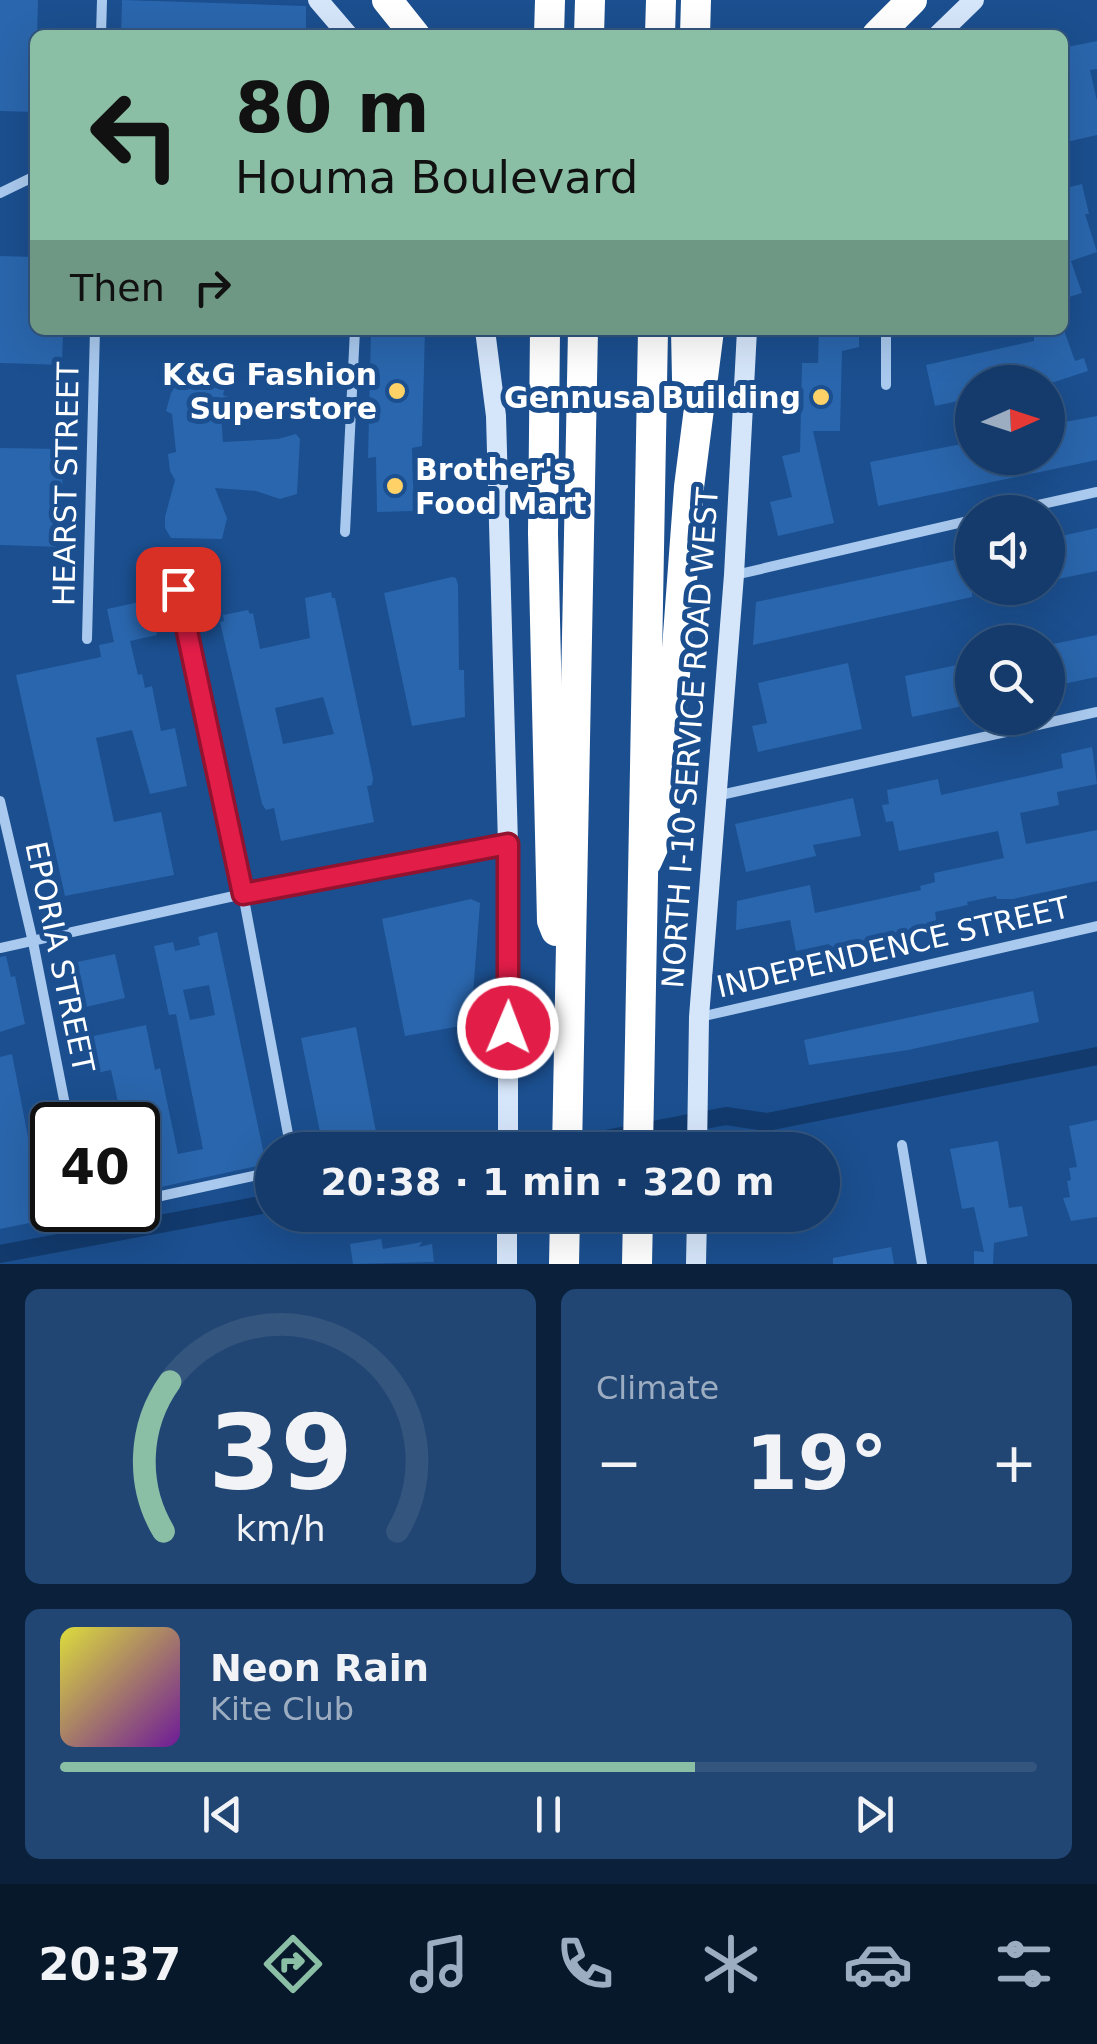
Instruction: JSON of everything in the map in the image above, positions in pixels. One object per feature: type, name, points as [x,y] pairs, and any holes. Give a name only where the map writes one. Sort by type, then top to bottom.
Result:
[{"type":"highway","points":[[387,0],[410,30]]},
{"type":"highway","points":[[549,30],[550,0]]},
{"type":"highway","points":[[589,30],[590,0]]},
{"type":"highway","points":[[660,30],[661,0]]},
{"type":"highway","points":[[696,0],[696,30]]},
{"type":"highway","points":[[882,30],[912,0]]},
{"type":"highway","points":[[567,1132],[584,335]]},
{"type":"highway","points":[[638,1132],[653,335]]},
{"type":"highway","points":[[686,335],[689,487]]},
{"type":"highway","points":[[642,871],[664,823],[689,487],[708,335]]},
{"type":"highway","points":[[543,336],[543,534],[552,921],[571,971]]},
{"type":"highway","points":[[564,1264],[565,1232]]},
{"type":"highway","points":[[637,1264],[638,1232]]},
{"type":"street","points":[[102,0],[102,30]]},
{"type":"street","points":[[318,0],[344,30]]},
{"type":"street","points":[[943,30],[974,0]]},
{"type":"street","points":[[0,193],[30,178]]},
{"type":"street","name":"HEARST STREET","points":[[88,639],[95,335]]},
{"type":"street","points":[[345,532],[354,335]]},
{"type":"street","points":[[487,335],[496,416],[508,844],[508,1132]]},
{"type":"street","name":"NORTH I-10 SERVICE ROAD WEST","points":[[698,1132],[700,1017],[734,575],[747,335]]},
{"type":"street","points":[[886,335],[886,385]]},
{"type":"street","points":[[1065,499],[1097,492]]},
{"type":"street","points":[[734,575],[955,524]]},
{"type":"street","points":[[178,589],[243,894],[287,1132]]},
{"type":"street","points":[[715,796],[1097,712]]},
{"type":"street","name":"EPORIA STREET","points":[[0,800],[64,1102]]},
{"type":"street","points":[[0,948],[243,894],[508,844]]},
{"type":"street","name":"INDEPENDENCE STREET","points":[[700,1017],[1097,926]]},
{"type":"street","points":[[902,1145],[922,1264]]},
{"type":"street","points":[[160,1196],[255,1176]]},
{"type":"street","points":[[507,1232],[507,1264]]},
{"type":"street","points":[[696,1264],[697,1232]]},
{"type":"building","points":[[0,0],[38,0],[37,30],[30,30],[30,112],[0,111]]},
{"type":"building","points":[[122,0],[306,6],[306,30],[121,30]]},
{"type":"building","points":[[1097,41],[1097,69],[1090,70],[1097,101],[1097,135],[1068,142],[1068,47]]},
{"type":"building","points":[[1082,184],[1089,214],[1085,214],[1097,252],[1071,261],[1082,293],[1068,297],[1068,188]]},
{"type":"building","points":[[0,256],[30,257],[30,335],[63,335],[62,365],[0,363]]},
{"type":"building","name":"K&G Fashion Superstore","points":[[371,335],[425,335],[422,446],[412,448],[414,511],[377,512],[376,457],[368,458]]},
{"type":"building","points":[[819,335],[859,335],[859,347],[842,351],[840,431],[813,431],[834,523],[778,536],[770,502],[792,497],[782,456],[800,452],[802,363],[818,363]]},
{"type":"building","points":[[1034,335],[1066,335],[1075,361],[1084,358],[1088,371],[1065,378],[1065,365],[955,365],[955,402],[935,406],[926,365],[1034,341]]},
{"type":"building","points":[[225,387],[223,395],[228,397],[227,413],[221,414],[223,442],[278,439],[296,434],[300,439],[297,494],[280,499],[256,491],[215,488],[227,518],[222,539],[171,538],[165,528],[165,517],[175,480],[168,454],[176,452],[172,414],[166,411],[171,393],[174,388]]},
{"type":"building","points":[[1097,416],[1097,460],[1065,467],[1065,422]]},
{"type":"building","points":[[955,445],[955,475],[1026,475],[878,506],[870,462]]},
{"type":"building","points":[[0,448],[63,449],[61,547],[0,545]]},
{"type":"building","points":[[1097,528],[1097,571],[1065,578],[1065,535]]},
{"type":"building","points":[[955,560],[955,601],[753,645],[756,602]]},
{"type":"building","points":[[452,577],[458,585],[459,670],[464,670],[465,717],[412,726],[384,593]]},
{"type":"building","points":[[331,592],[335,598],[373,778],[372,785],[367,786],[374,822],[281,841],[274,808],[266,810],[262,804],[220,622],[224,621],[223,615],[248,610],[253,613],[260,649],[310,638],[305,598]],"holes":[[[323,697],[334,734],[283,744],[275,708]]]},
{"type":"building","points":[[149,600],[157,635],[130,641],[138,675],[142,674],[145,688],[152,686],[161,731],[175,728],[187,786],[150,794],[132,730],[96,738],[114,822],[161,812],[174,875],[65,896],[16,675],[101,657],[99,645],[114,642],[107,609]]},
{"type":"building","points":[[1097,635],[1097,677],[1065,684],[1065,642]]},
{"type":"building","points":[[848,663],[862,729],[758,752],[752,726],[767,723],[758,683]]},
{"type":"building","points":[[955,665],[955,708],[912,717],[905,676]]},
{"type":"building","points":[[1092,747],[1097,784],[1057,792],[1059,805],[1020,813],[1026,844],[1097,830],[1097,881],[1013,899],[996,896],[967,902],[968,905],[935,912],[938,930],[831,952],[829,944],[796,951],[790,920],[736,930],[737,901],[810,885],[815,913],[921,890],[920,886],[935,882],[934,873],[1004,858],[998,831],[899,851],[893,821],[886,822],[882,805],[889,804],[887,790],[938,779],[941,795],[1063,768],[1061,754]]},
{"type":"building","points":[[853,798],[861,836],[813,845],[816,856],[746,872],[735,824]]},
{"type":"building","points":[[471,899],[480,903],[471,1020],[466,1025],[405,1036],[382,919]]},
{"type":"building","points":[[217,932],[259,1132],[255,1132],[255,1166],[160,1187],[160,1102],[118,1102],[111,1070],[96,1073],[89,1037],[146,1025],[155,1070],[160,1068],[178,1154],[203,1149],[176,1014],[169,1015],[154,946],[173,942],[175,951],[200,945],[198,937]],"holes":[[[209,985],[215,1015],[190,1020],[183,990]]]},
{"type":"building","points":[[115,954],[125,998],[77,1009],[68,964]]},
{"type":"building","points":[[6,956],[11,977],[15,976],[25,1024],[0,1032],[0,957]]},
{"type":"building","points":[[1033,991],[1039,1022],[908,1050],[809,1065],[804,1040]]},
{"type":"building","points":[[356,1027],[376,1132],[320,1132],[301,1038]]},
{"type":"building","points":[[12,1054],[30,1147],[30,1223],[0,1229],[0,1057]]},
{"type":"building","points":[[1097,1120],[1097,1217],[1071,1221],[1063,1198],[1070,1197],[1069,1168],[1077,1167],[1069,1126]]},
{"type":"building","points":[[998,1141],[1009,1208],[1022,1206],[1028,1236],[994,1243],[993,1264],[974,1264],[974,1251],[984,1252],[974,1207],[962,1209],[950,1149]]},
{"type":"building","points":[[381,1239],[383,1249],[422,1242],[419,1247],[432,1244],[434,1262],[353,1264],[350,1244]]},
{"type":"building","points":[[891,1247],[894,1264],[833,1264],[833,1258]]},
{"type":"waterway","points":[[642,1132],[726,1116],[767,1122],[1097,1056]]},
{"type":"waterway","points":[[0,1254],[255,1206]]},
{"type":"place","name":"K&G Fashion Superstore","points":[[397,391]]},
{"type":"place","name":"Gennusa Building","points":[[821,397]]},
{"type":"place","name":"Brother's Food Mart","points":[[395,486]]},
{"type":"route","points":[[178,589],[243,894],[508,844],[508,1028]]}]
